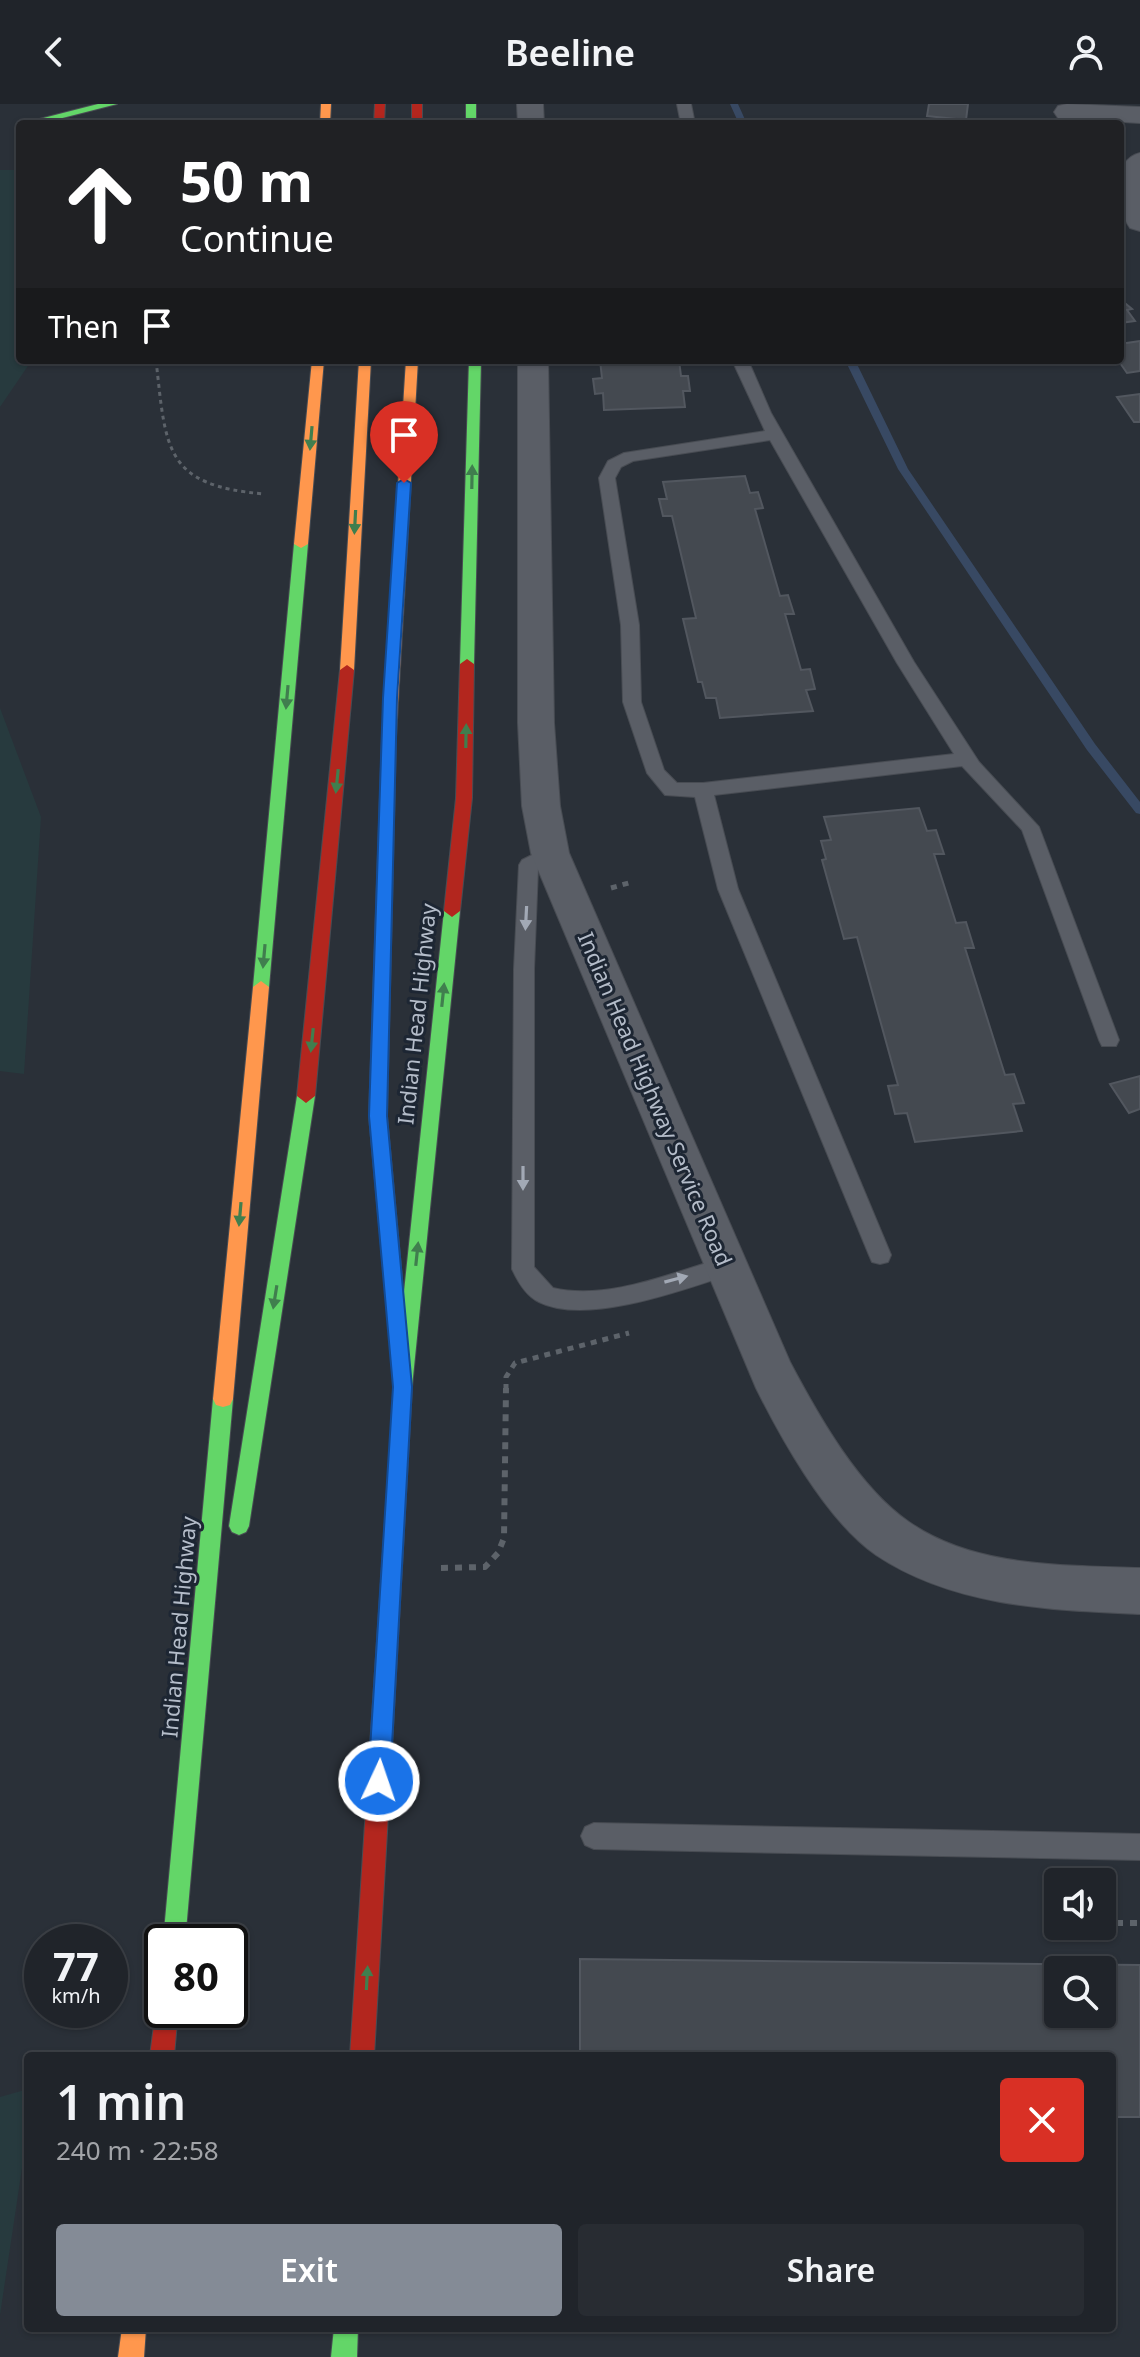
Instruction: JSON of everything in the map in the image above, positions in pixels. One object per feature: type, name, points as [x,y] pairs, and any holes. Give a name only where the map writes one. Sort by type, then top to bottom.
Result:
[{"type":"main road","points":[[41,120],[112,104]]},
{"type":"main road","name":"Indian Head Highway","points":[[176,1924],[318,364]]},
{"type":"main road","points":[[234,1551],[305,1110],[345,698],[365,364]]},
{"type":"main road","points":[[403,1387],[378,1116],[390,698],[412,364]]},
{"type":"main road","name":"Indian Head Highway","points":[[362,2052],[403,1387],[464,798],[475,364]]},
{"type":"main road","points":[[177,1914],[219,1646]]},
{"type":"main road","points":[[162,2052],[165,2028]]},
{"type":"main road","points":[[131,2357],[134,2332]]},
{"type":"main road","points":[[344,2357],[346,2332]]},
{"type":"street","points":[[1070,118],[1140,115]]},
{"type":"street","points":[[1124,186],[1140,161]]},
{"type":"street","points":[[1124,194],[1140,222]]},
{"type":"street","name":"Indian Head Highway Service Road","points":[[533,364],[536,723],[541,806],[550,853],[786,1402],[816,1455],[845,1493],[893,1539],[953,1569],[1018,1586],[1140,1591]]},
{"type":"lane","points":[[742,364],[775,434],[906,663],[967,759],[1030,827],[1109,1040]]},
{"type":"lane","points":[[775,434],[630,456],[614,464],[607,478],[630,625],[632,702],[656,773],[672,790],[703,790],[967,759]]},
{"type":"lane","points":[[703,790],[728,889],[880,1255]]},
{"type":"lane","points":[[550,853],[529,865],[524,969],[523,1269],[536,1289],[551,1297],[596,1300],[726,1266]]},
{"type":"lane","points":[[594,1836],[1140,1847]]},
{"type":"path","points":[[156,364],[166,441],[177,464],[209,485],[231,492],[306,493]]},
{"type":"path","points":[[611,888],[632,882]]},
{"type":"path","points":[[392,1568],[485,1567],[498,1553],[504,1538],[506,1377],[515,1363],[634,1332]]},
{"type":"path","points":[[1116,1923],[1140,1923]]},
{"type":"green space","points":[[0,170],[16,170],[16,364],[29,364],[0,407]]},
{"type":"green space","points":[[0,708],[41,817],[24,1074],[0,1071]]},
{"type":"green space","points":[[24,2090],[24,2155],[0,2315],[0,2097]]},
{"type":"building","points":[[929,104],[968,104],[966,120],[927,116]]},
{"type":"building","points":[[1124,302],[1132,309],[1127,310],[1135,321],[1124,322]]},
{"type":"building","points":[[1140,341],[1140,371],[1127,373],[1121,364],[1124,364],[1124,343]]},
{"type":"building","points":[[600,364],[680,364],[681,376],[688,376],[690,391],[683,391],[685,407],[604,410],[603,393],[595,394],[593,379],[602,378]]},
{"type":"building","points":[[1140,394],[1140,422],[1134,422],[1117,397]]},
{"type":"building","points":[[745,476],[750,493],[758,492],[763,508],[755,509],[780,596],[788,595],[794,614],[785,614],[801,670],[810,669],[815,689],[806,690],[813,711],[720,718],[716,698],[706,698],[702,682],[698,682],[683,619],[696,618],[672,516],[663,516],[659,499],[667,499],[663,482]]},
{"type":"building","points":[[919,808],[927,831],[936,830],[944,854],[934,854],[956,923],[966,922],[974,948],[965,948],[1005,1075],[1014,1074],[1024,1103],[1013,1104],[1022,1131],[915,1142],[907,1113],[895,1114],[888,1086],[898,1085],[857,937],[844,939],[822,860],[826,859],[821,841],[831,840],[824,817]]},
{"type":"building","points":[[1140,1076],[1140,1109],[1129,1113],[1110,1084]]},
{"type":"building","points":[[580,1959],[1044,1964],[1044,2028],[1116,2028],[1116,1965],[1140,1965],[1140,2117],[1116,2117],[1116,2052],[580,2052]]},
{"type":"waterway","points":[[734,104],[741,120]]},
{"type":"waterway","points":[[852,364],[903,469],[1091,747],[1140,810]]},
{"type":"traffic: fast","points":[[42,120],[112,104]]},
{"type":"traffic: fast","points":[[471,104],[471,120]]},
{"type":"traffic: fast","points":[[467,664],[475,364]]},
{"type":"traffic: fast","points":[[261,987],[301,544]]},
{"type":"traffic: fast","points":[[381,1746],[403,1387],[452,911]]},
{"type":"traffic: fast","points":[[239,1526],[306,1096]]},
{"type":"traffic: fast","points":[[176,1924],[223,1399]]},
{"type":"traffic: fast","points":[[344,2357],[346,2332]]},
{"type":"traffic: slow","points":[[325,120],[326,104]]},
{"type":"traffic: slow","points":[[301,544],[318,364]]},
{"type":"traffic: slow","points":[[347,670],[365,364]]},
{"type":"traffic: slow","points":[[389,737],[412,364]]},
{"type":"traffic: slow","points":[[223,1399],[261,987]]},
{"type":"traffic: slow","points":[[131,2357],[134,2332]]},
{"type":"traffic: jam","points":[[379,120],[380,104]]},
{"type":"traffic: jam","points":[[417,104],[417,120]]},
{"type":"traffic: jam","points":[[452,911],[464,798],[467,664]]},
{"type":"traffic: jam","points":[[306,1096],[347,670]]},
{"type":"traffic: jam","points":[[389,737],[378,1116],[394,1289]]},
{"type":"traffic: jam","points":[[362,2052],[381,1746]]},
{"type":"traffic: jam","points":[[162,2052],[165,2028]]},
{"type":"route","points":[[379,1781],[403,1387],[378,1116],[390,698],[404,483]]}]
